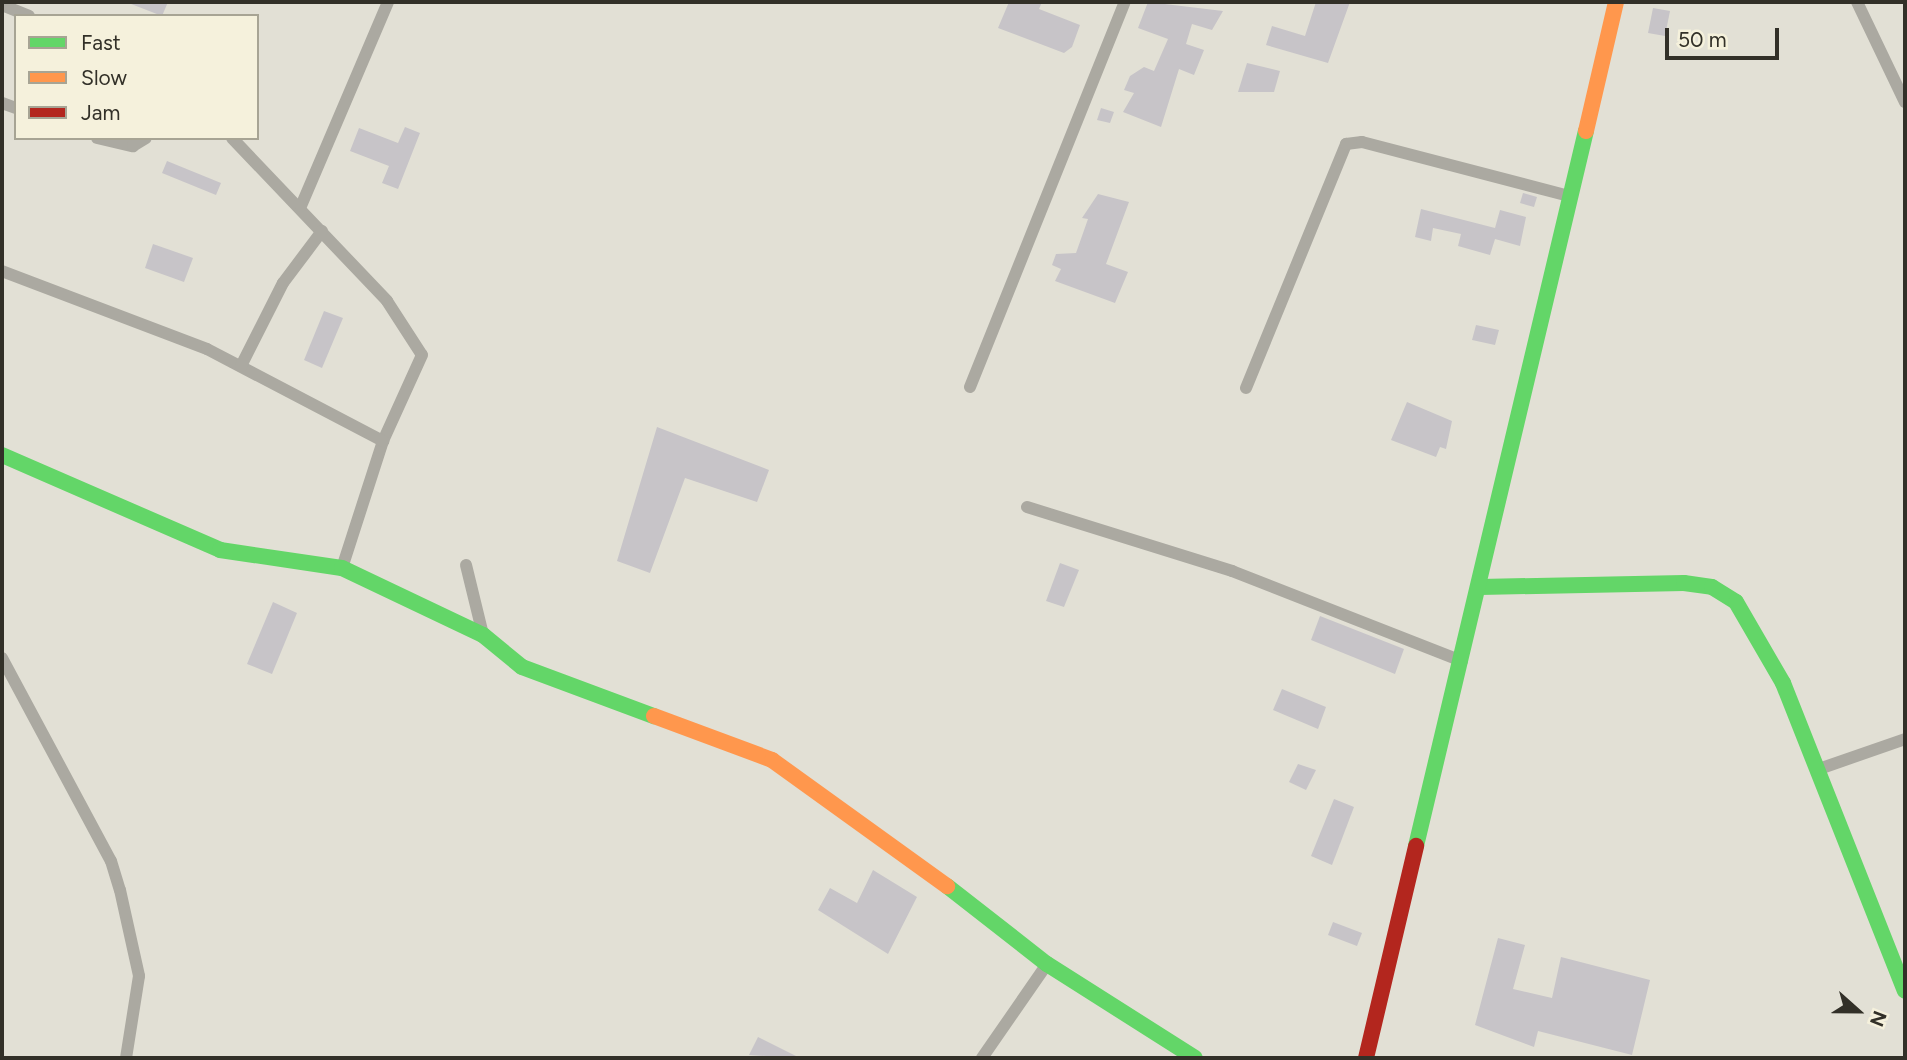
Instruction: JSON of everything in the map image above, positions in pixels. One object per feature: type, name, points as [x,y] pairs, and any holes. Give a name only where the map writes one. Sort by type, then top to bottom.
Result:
[{"type":"street","points":[[301,206],[388,2]]},
{"type":"street","points":[[970,387],[1123,2]]},
{"type":"street","points":[[1366,1058],[1616,2]]},
{"type":"street","points":[[1857,2],[1905,102]]},
{"type":"street","points":[[2,5],[24,14]]},
{"type":"street","points":[[106,140],[133,146],[143,140]]},
{"type":"street","points":[[234,140],[301,206],[387,301],[422,355],[383,441],[342,568]]},
{"type":"street","points":[[1246,388],[1346,144],[1362,142],[1569,196]]},
{"type":"street","points":[[242,366],[283,283],[322,231]]},
{"type":"street","points":[[2,271],[99,303],[242,366],[383,441]]},
{"type":"street","points":[[2,455],[219,550],[342,568],[483,635],[522,667],[772,760],[845,807],[1047,964],[1195,1058]]},
{"type":"street","points":[[1027,507],[1232,571],[1462,661]]},
{"type":"street","points":[[466,565],[483,635]]},
{"type":"street","points":[[1479,587],[1712,587],[1736,602],[1783,683],[1819,769],[1867,908],[1905,991]]},
{"type":"street","points":[[2,658],[111,861],[120,890],[139,976],[125,1058]]},
{"type":"street","points":[[1819,769],[1905,739]]},
{"type":"street","points":[[982,1058],[1047,964]]},
{"type":"building","points":[[126,2],[168,2],[163,14]]},
{"type":"building","points":[[1009,2],[1042,2],[1039,9],[1080,25],[1072,47],[1064,53],[998,28]]},
{"type":"building","points":[[1148,2],[1223,11],[1212,30],[1192,24],[1186,44],[1204,50],[1194,75],[1179,69],[1161,127],[1123,112],[1134,93],[1124,90],[1130,76],[1144,67],[1154,71],[1168,39],[1138,28]]},
{"type":"building","points":[[1316,2],[1350,2],[1328,63],[1266,45],[1272,26],[1305,36]]},
{"type":"building","points":[[1653,8],[1670,11],[1665,36],[1648,33]]},
{"type":"building","points":[[1247,63],[1280,71],[1274,92],[1238,92]]},
{"type":"building","points":[[1101,108],[1114,112],[1110,123],[1097,120]]},
{"type":"building","points":[[405,127],[420,133],[398,189],[382,183],[389,166],[350,151],[359,128],[398,143]]},
{"type":"building","points":[[167,161],[221,183],[216,195],[162,173]]},
{"type":"building","points":[[1523,193],[1537,197],[1534,207],[1520,203]]},
{"type":"building","points":[[1098,194],[1129,202],[1106,264],[1128,272],[1115,303],[1055,281],[1061,269],[1052,265],[1056,254],[1076,253],[1088,219],[1082,218]]},
{"type":"building","points":[[1421,209],[1495,228],[1500,210],[1526,217],[1520,246],[1495,239],[1490,255],[1458,246],[1461,234],[1433,228],[1431,241],[1415,237]]},
{"type":"building","points":[[153,244],[193,258],[184,282],[145,268]]},
{"type":"building","points":[[324,311],[343,318],[322,368],[304,360]]},
{"type":"building","points":[[1476,325],[1499,330],[1495,345],[1472,340]]},
{"type":"building","points":[[1407,402],[1452,421],[1446,449],[1440,447],[1436,457],[1391,440]]},
{"type":"building","points":[[657,427],[769,470],[757,502],[685,478],[650,573],[617,561]]},
{"type":"building","points":[[1060,563],[1079,570],[1064,607],[1046,601]]},
{"type":"building","points":[[273,602],[297,613],[272,674],[247,664]]},
{"type":"building","points":[[1320,616],[1404,649],[1395,674],[1311,640]]},
{"type":"building","points":[[1282,689],[1326,707],[1318,729],[1273,710]]},
{"type":"building","points":[[1298,764],[1316,770],[1306,790],[1289,782]]},
{"type":"building","points":[[1334,799],[1354,807],[1332,865],[1311,856]]},
{"type":"building","points":[[873,870],[917,897],[888,954],[818,910],[830,888],[857,903]]},
{"type":"building","points":[[1333,922],[1362,933],[1357,946],[1328,935]]},
{"type":"building","points":[[1498,938],[1525,945],[1513,989],[1552,998],[1561,957],[1650,980],[1632,1055],[1538,1031],[1534,1047],[1475,1025]]},
{"type":"building","points":[[758,1037],[800,1058],[749,1055]]},
{"type":"traffic: fast","points":[[1416,846],[1586,131]]},
{"type":"traffic: fast","points":[[2,455],[220,550],[342,568],[483,635],[522,667],[654,716]]},
{"type":"traffic: fast","points":[[1480,587],[1684,583],[1712,587],[1736,602],[1783,683],[1905,991]]},
{"type":"traffic: fast","points":[[947,886],[1047,964],[1195,1058]]},
{"type":"traffic: slow","points":[[1586,131],[1616,2]]},
{"type":"traffic: slow","points":[[654,716],[772,760],[947,886]]},
{"type":"traffic: jam","points":[[1366,1058],[1416,846]]}]
